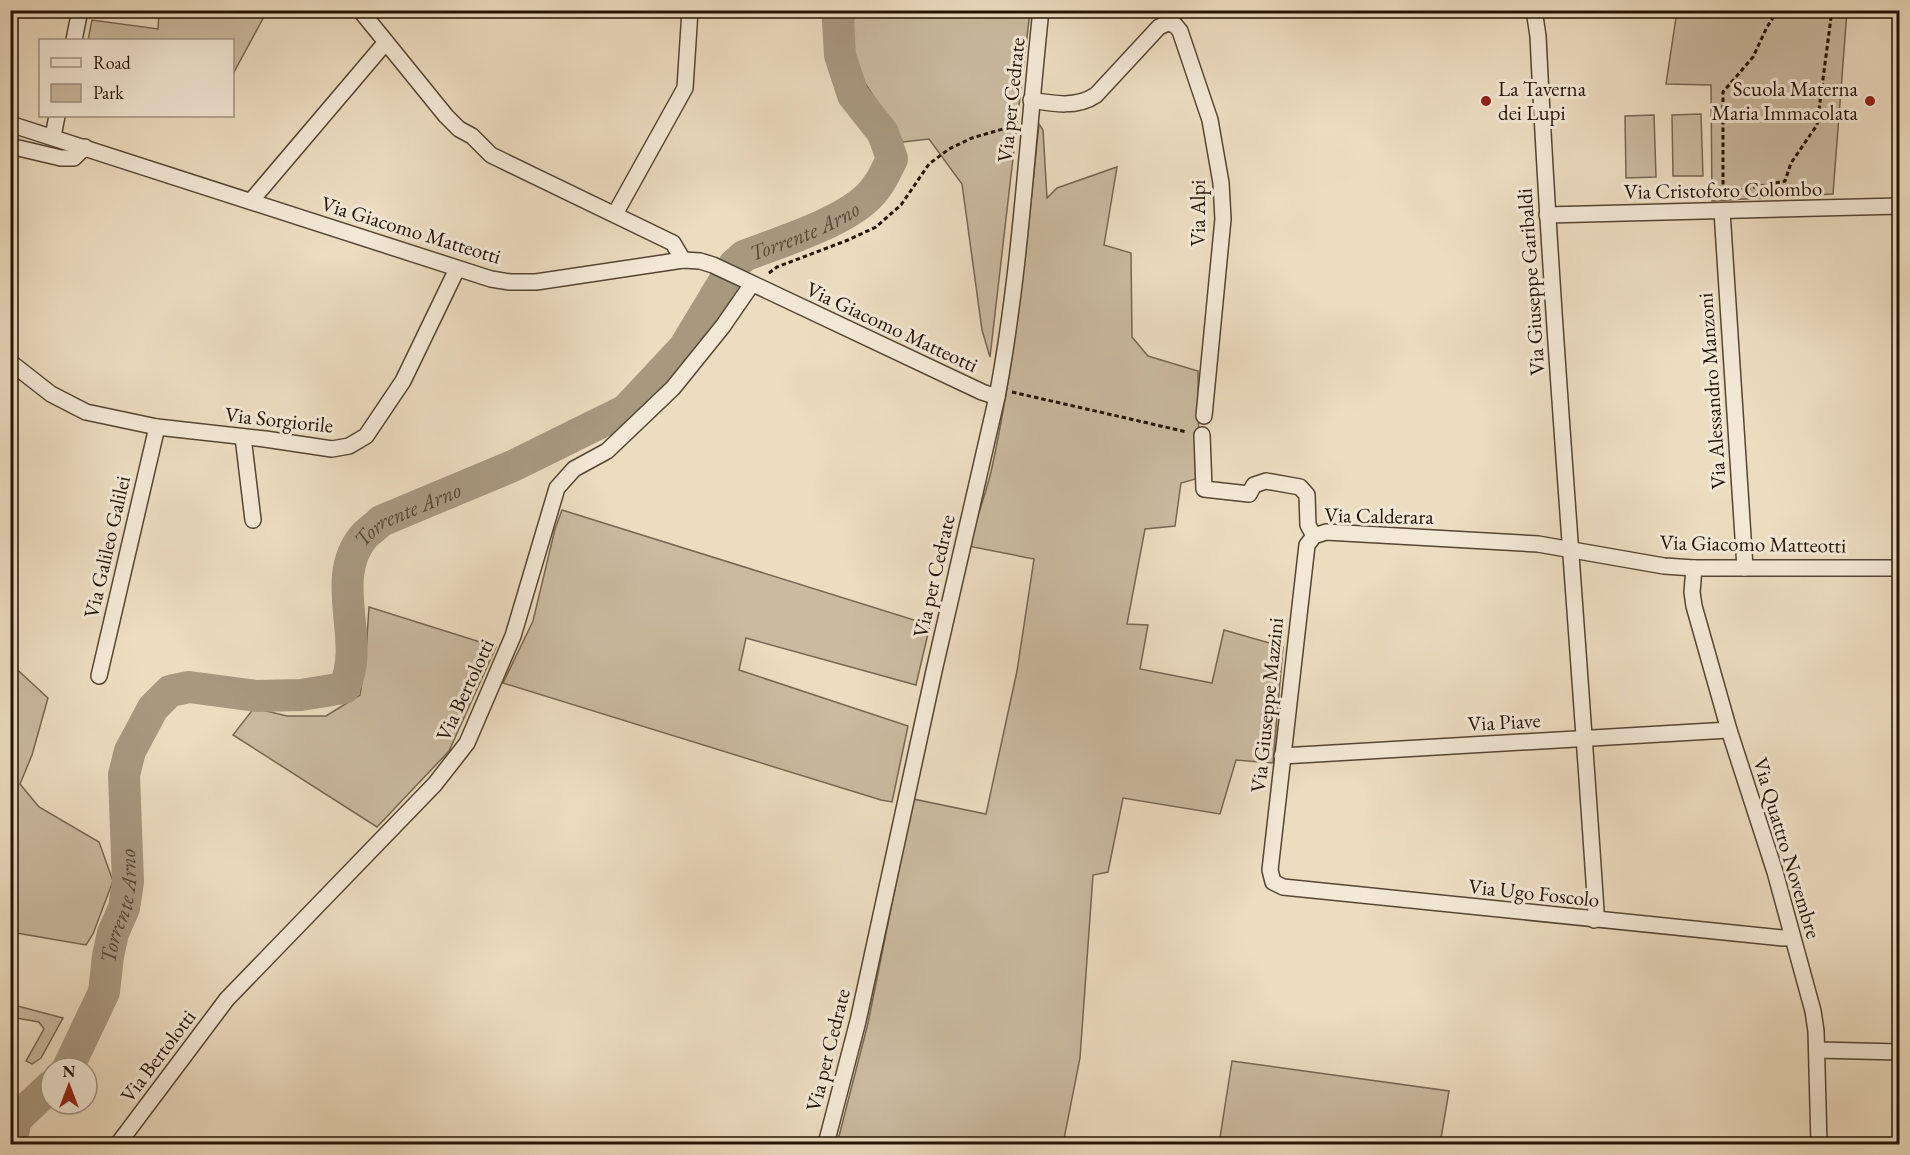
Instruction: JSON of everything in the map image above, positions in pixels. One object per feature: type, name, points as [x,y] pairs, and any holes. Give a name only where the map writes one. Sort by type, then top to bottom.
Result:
[{"type":"street","points":[[74,39],[80,10]]},
{"type":"street","points":[[360,10],[446,116],[459,129],[472,136],[491,155],[673,243],[683,260]]},
{"type":"street","points":[[615,214],[685,88],[690,10]]},
{"type":"street","name":"Via per Cedrate","points":[[826,1144],[858,1021],[934,671],[998,393],[1021,219],[1041,10]]},
{"type":"street","name":"Via Giuseppe Garibaldi","points":[[1534,10],[1538,36],[1547,215],[1585,738],[1596,911],[1594,920]]},
{"type":"street","points":[[1031,100],[1074,104],[1086,102],[1096,95],[1171,17]]},
{"type":"street","name":"Via Alpi","points":[[1171,17],[1180,31],[1210,120],[1221,183],[1223,219],[1204,416]]},
{"type":"street","points":[[251,201],[387,42]]},
{"type":"street","points":[[53,136],[57,117]]},
{"type":"street","name":"Via Giacomo Matteotti","points":[[10,124],[490,279],[536,282],[683,260],[700,261],[713,265],[982,392],[998,393]]},
{"type":"street","points":[[10,146],[61,158],[74,158],[85,147]]},
{"type":"street","name":"Via Cristoforo Colombo","points":[[1547,215],[1899,207]]},
{"type":"street","name":"Via Alessandro Manzoni","points":[[1722,211],[1745,568]]},
{"type":"street","name":"Via Sorgiorile","points":[[10,362],[51,394],[86,412],[157,427],[332,449],[350,446],[366,436],[403,381],[457,268]]},
{"type":"street","name":"Via Bertolotti","points":[[118,1144],[227,999],[453,763],[467,743],[513,636],[557,488],[574,469],[607,451],[673,388],[723,326],[747,282]]},
{"type":"street","name":"Via Galileo Galilei","points":[[99,676],[157,427]]},
{"type":"street","name":"Via Calderara","points":[[1202,435],[1204,489],[1249,494],[1254,485],[1266,481],[1300,487],[1307,495],[1308,525],[1314,536],[1326,532],[1514,542],[1571,550]]},
{"type":"street","points":[[243,437],[253,520]]},
{"type":"street","name":"Via Giuseppe Mazzini","points":[[1273,882],[1270,870],[1307,545],[1314,536]]},
{"type":"street","name":"Via Giacomo Matteotti","points":[[1571,550],[1664,566],[1694,568],[1899,568]]},
{"type":"street","name":"Via Quattro Novembre","points":[[1694,568],[1692,592],[1694,606],[1728,730],[1775,872],[1813,1011],[1817,1050],[1819,1144]]},
{"type":"street","name":"Via Piave","points":[[1282,756],[1728,730]]},
{"type":"street","name":"Via Ugo Foscolo","points":[[1273,882],[1283,887],[1594,920],[1792,937]]},
{"type":"street","points":[[1817,1050],[1899,1052]]},
{"type":"path","points":[[1778,10],[1753,57],[1724,92],[1724,194],[1785,181],[1791,164],[1817,125],[1832,10]]},
{"type":"path","points":[[747,282],[777,267],[876,227],[901,205],[929,164],[950,148],[972,138],[1030,122]]},
{"type":"path","points":[[998,393],[1202,435]]},
{"type":"green space","points":[[159,10],[267,11],[234,72],[234,39],[88,39],[92,20],[158,29]]},
{"type":"green space","points":[[832,11],[1030,11],[990,357],[982,330],[962,184],[929,139],[903,142],[850,60]]},
{"type":"green space","points":[[1677,11],[1847,11],[1833,194],[1712,201],[1711,85],[1666,84]]},
{"type":"green space","points":[[1701,114],[1703,176],[1673,176],[1672,115]]},
{"type":"green space","points":[[1654,115],[1656,177],[1626,178],[1625,116]]},
{"type":"green space","points":[[1039,124],[1043,130],[1047,198],[1057,188],[1117,167],[1104,245],[1131,253],[1132,337],[1148,356],[1198,371],[1199,478],[1181,483],[1175,526],[1145,529],[1127,624],[1148,625],[1140,669],[1212,683],[1224,630],[1283,647],[1273,763],[1236,760],[1220,814],[1123,798],[1108,872],[1093,875],[1080,1058],[1063,1144],[837,1144],[868,1023],[913,799],[986,814],[1017,671],[1034,559],[968,546],[991,472],[1000,429],[1020,299]]},
{"type":"green space","points":[[562,510],[930,625],[916,685],[746,638],[739,670],[908,726],[892,802],[503,683],[533,621],[555,529]]},
{"type":"green space","points":[[369,607],[496,647],[449,751],[377,827],[233,735],[254,708],[287,716],[326,716],[360,695]]},
{"type":"green space","points":[[10,663],[48,698],[32,755],[20,784],[39,807],[99,842],[113,881],[93,934],[86,945],[11,932]]},
{"type":"green space","points":[[10,1004],[63,1018],[42,1056],[39,1056],[39,1059],[32,1064],[26,1061],[44,1029],[39,1022],[11,1017]]},
{"type":"green space","points":[[1232,1061],[1449,1091],[1440,1144],[1219,1144]]},
{"type":"waterway","name":"Torrente Arno","points":[[74,1056],[104,992],[113,933],[124,908],[128,882],[124,775],[130,751],[153,708],[170,691],[189,687],[256,696],[301,695],[344,688],[350,669],[352,650],[347,591],[348,572],[353,553],[366,534],[381,521],[515,465],[626,410],[684,348],[734,265],[744,256],[825,224],[855,207],[871,194],[892,159],[883,133],[853,95],[840,55],[838,20],[841,10]]},
{"type":"waterway","name":"Torrente Arno","points":[[11,1144],[16,1119],[39,1097]]},
{"type":"place","name":"La Taverna dei Lupi","points":[[1486,101]]},
{"type":"place","name":"Scuola Materna Maria Immacolata","points":[[1870,101]]}]
